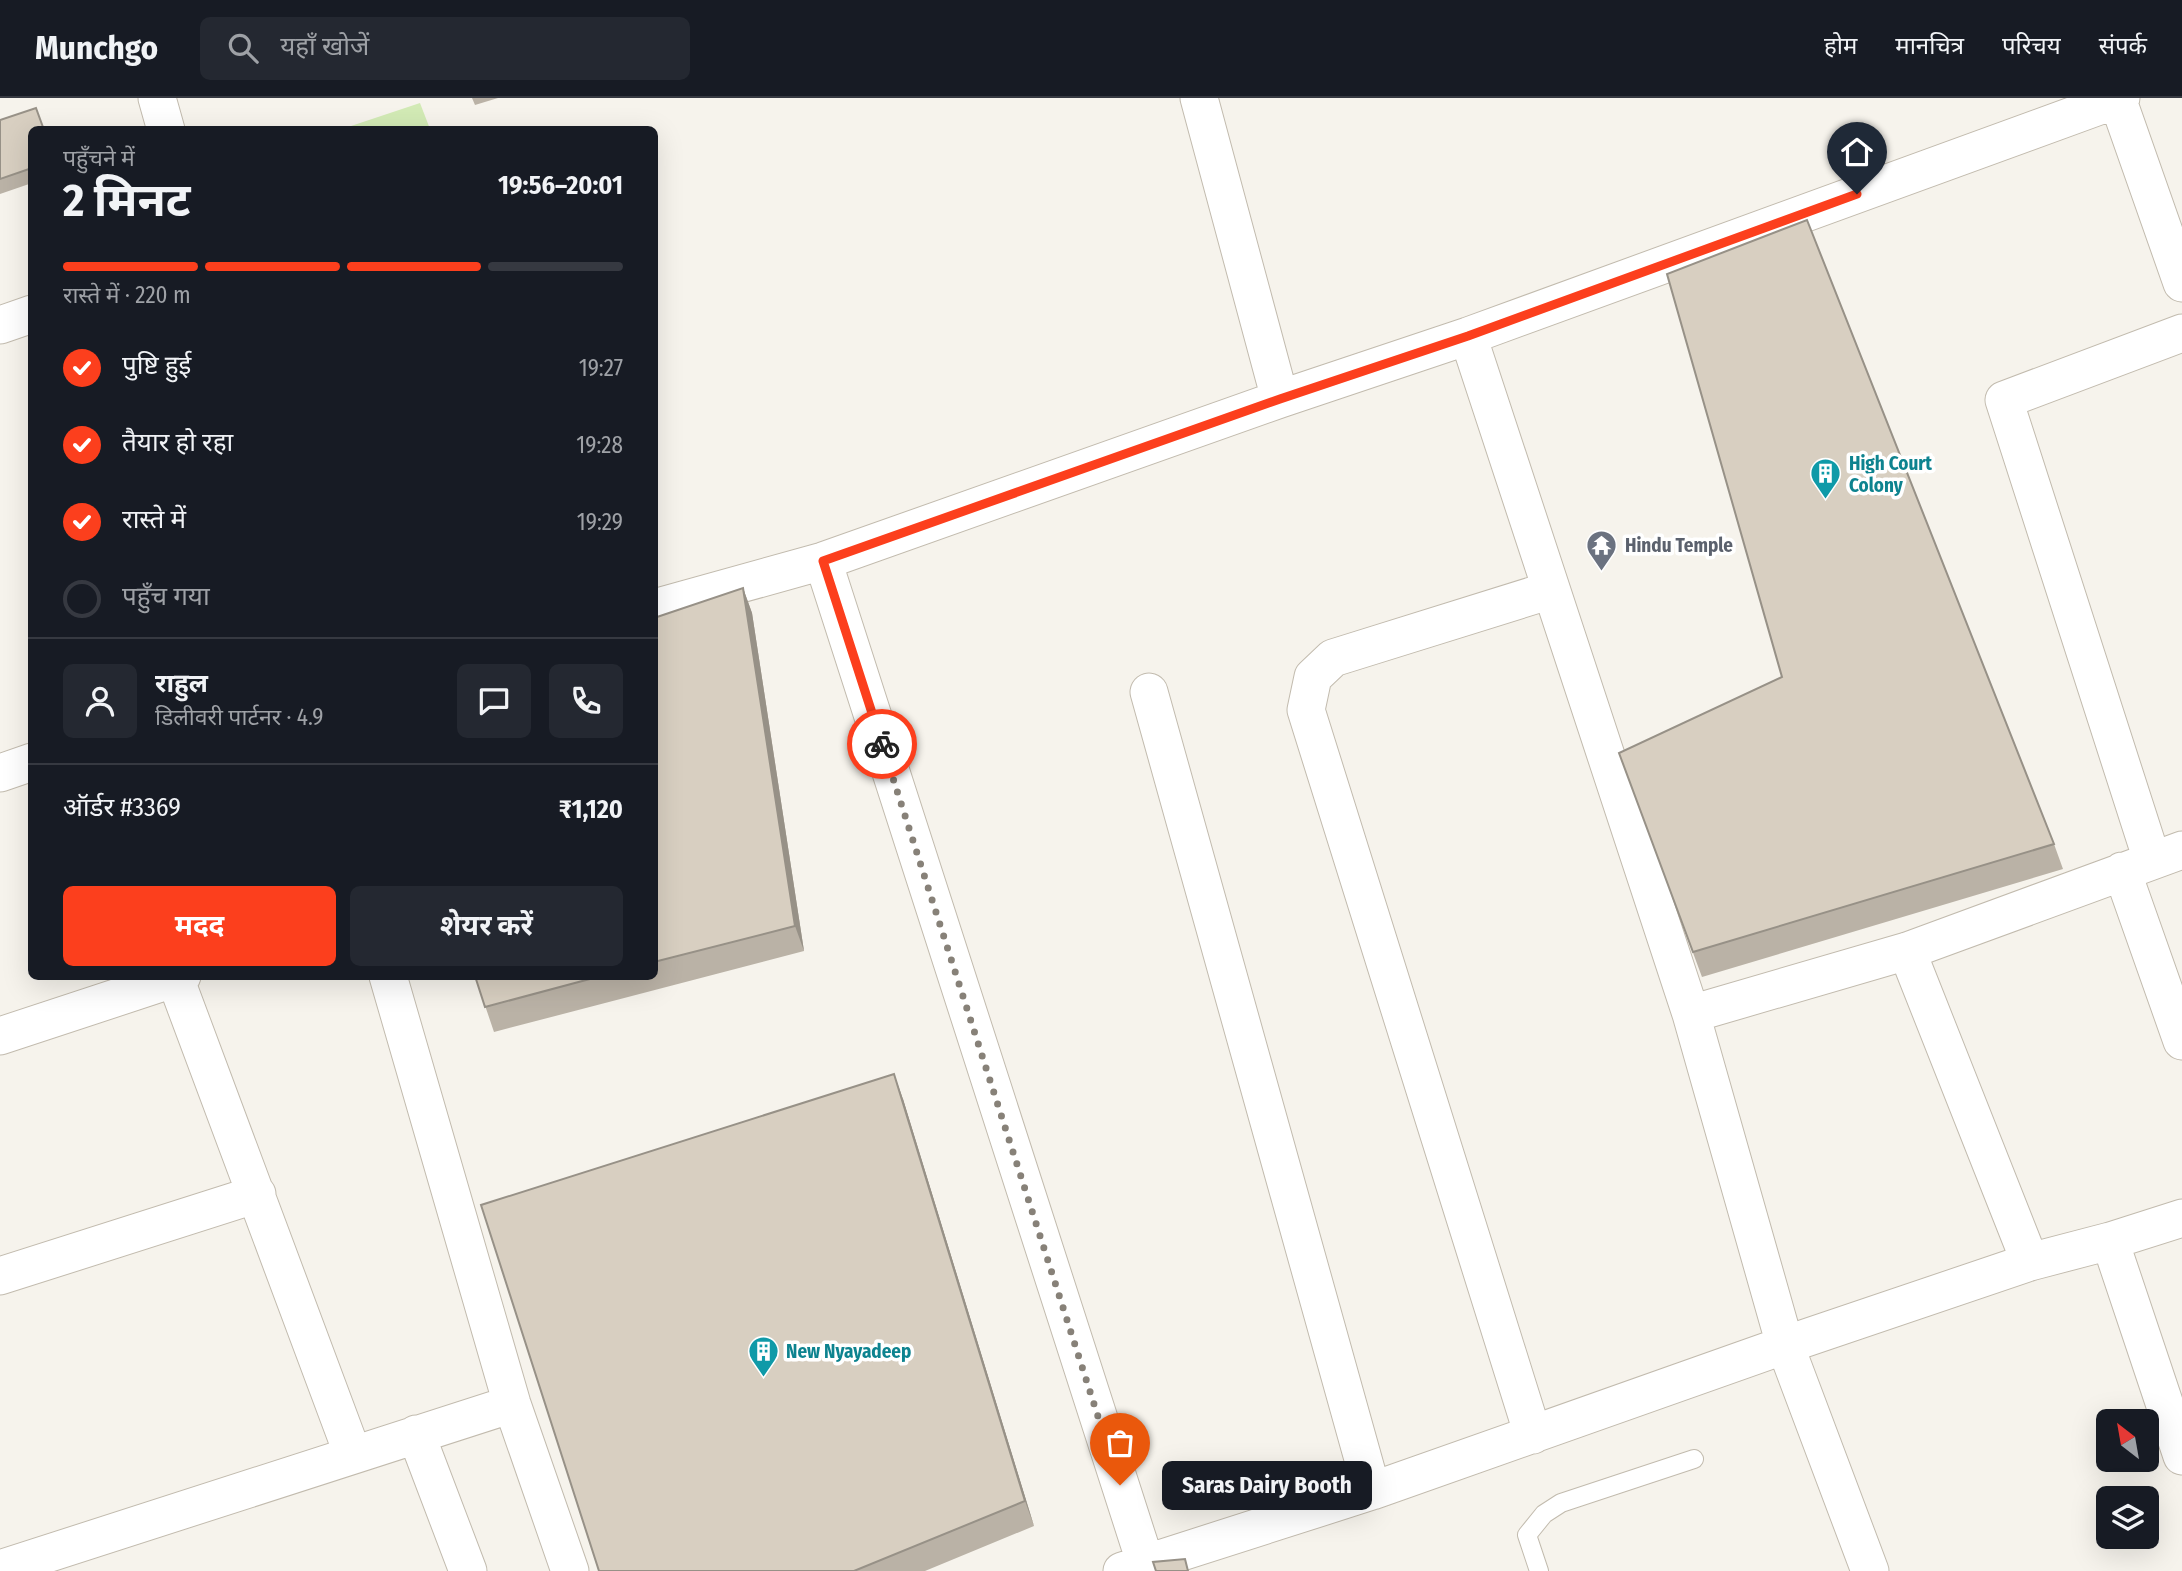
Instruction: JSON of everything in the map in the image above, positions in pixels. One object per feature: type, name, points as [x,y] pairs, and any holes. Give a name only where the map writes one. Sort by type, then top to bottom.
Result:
[{"type":"street","points":[[157,98],[165,126]]},
{"type":"street","points":[[1199,98],[1280,399]]},
{"type":"street","points":[[658,607],[823,561],[1280,399],[1468,336],[2119,98],[2182,283]]},
{"type":"street","points":[[0,325],[28,315]]},
{"type":"street","points":[[2182,333],[2004,400],[2152,860],[2182,1041]]},
{"type":"street","points":[[1468,336],[1691,1014],[1785,1345],[1870,1571]]},
{"type":"street","points":[[823,561],[1138,1569],[1372,1491],[1785,1345],[2030,1262],[2182,1218]]},
{"type":"street","points":[[1533,1435],[1306,709],[1313,677],[1333,658],[1551,590]]},
{"type":"street","points":[[1149,692],[1372,1491]]},
{"type":"street","points":[[0,773],[28,763]]},
{"type":"street","points":[[1691,1014],[1907,951],[2152,860]]},
{"type":"street","points":[[1907,951],[2030,1262]]},
{"type":"street","points":[[0,1036],[170,980]]},
{"type":"street","points":[[180,980],[353,1455]]},
{"type":"street","points":[[389,980],[512,1404],[570,1571]]},
{"type":"street","points":[[0,1276],[257,1194]]},
{"type":"street","points":[[2110,1241],[2182,1456]]},
{"type":"street","points":[[0,1569],[512,1404]]},
{"type":"street","points":[[416,1434],[468,1571]]},
{"type":"lane","points":[[1539,1571],[1527,1535],[1544,1514],[1561,1503],[1694,1459]]},
{"type":"green space","points":[[420,103],[429,126],[351,126]]},
{"type":"building","points":[[36,108],[43,126],[28,126],[28,169],[0,179],[0,120]]},
{"type":"building","name":"High Court Colony","points":[[1807,220],[2054,844],[1693,952],[1619,753],[1782,677],[1667,274]]},
{"type":"building","points":[[743,588],[795,926],[658,961],[658,617]]},
{"type":"building","points":[[476,980],[586,980],[485,1007]]},
{"type":"building","name":"New Nyayadeep","points":[[894,1074],[1025,1501],[854,1571],[599,1571],[481,1205]]},
{"type":"building","points":[[1185,1559],[1188,1571],[1156,1571],[1153,1562]]},
{"type":"way so far","points":[[882,744],[1120,1485]]},
{"type":"place","name":"High Court Colony","points":[[1826,501]]},
{"type":"place","name":"Hindu Temple","points":[[1602,572]]},
{"type":"place","name":"New Nyayadeep","points":[[763,1378]]},
{"type":"place","name":"Saras Dairy Booth","points":[[1120,1485]]},
{"type":"route","points":[[882,744],[823,561],[1280,399],[1468,336],[1857,194]]}]
